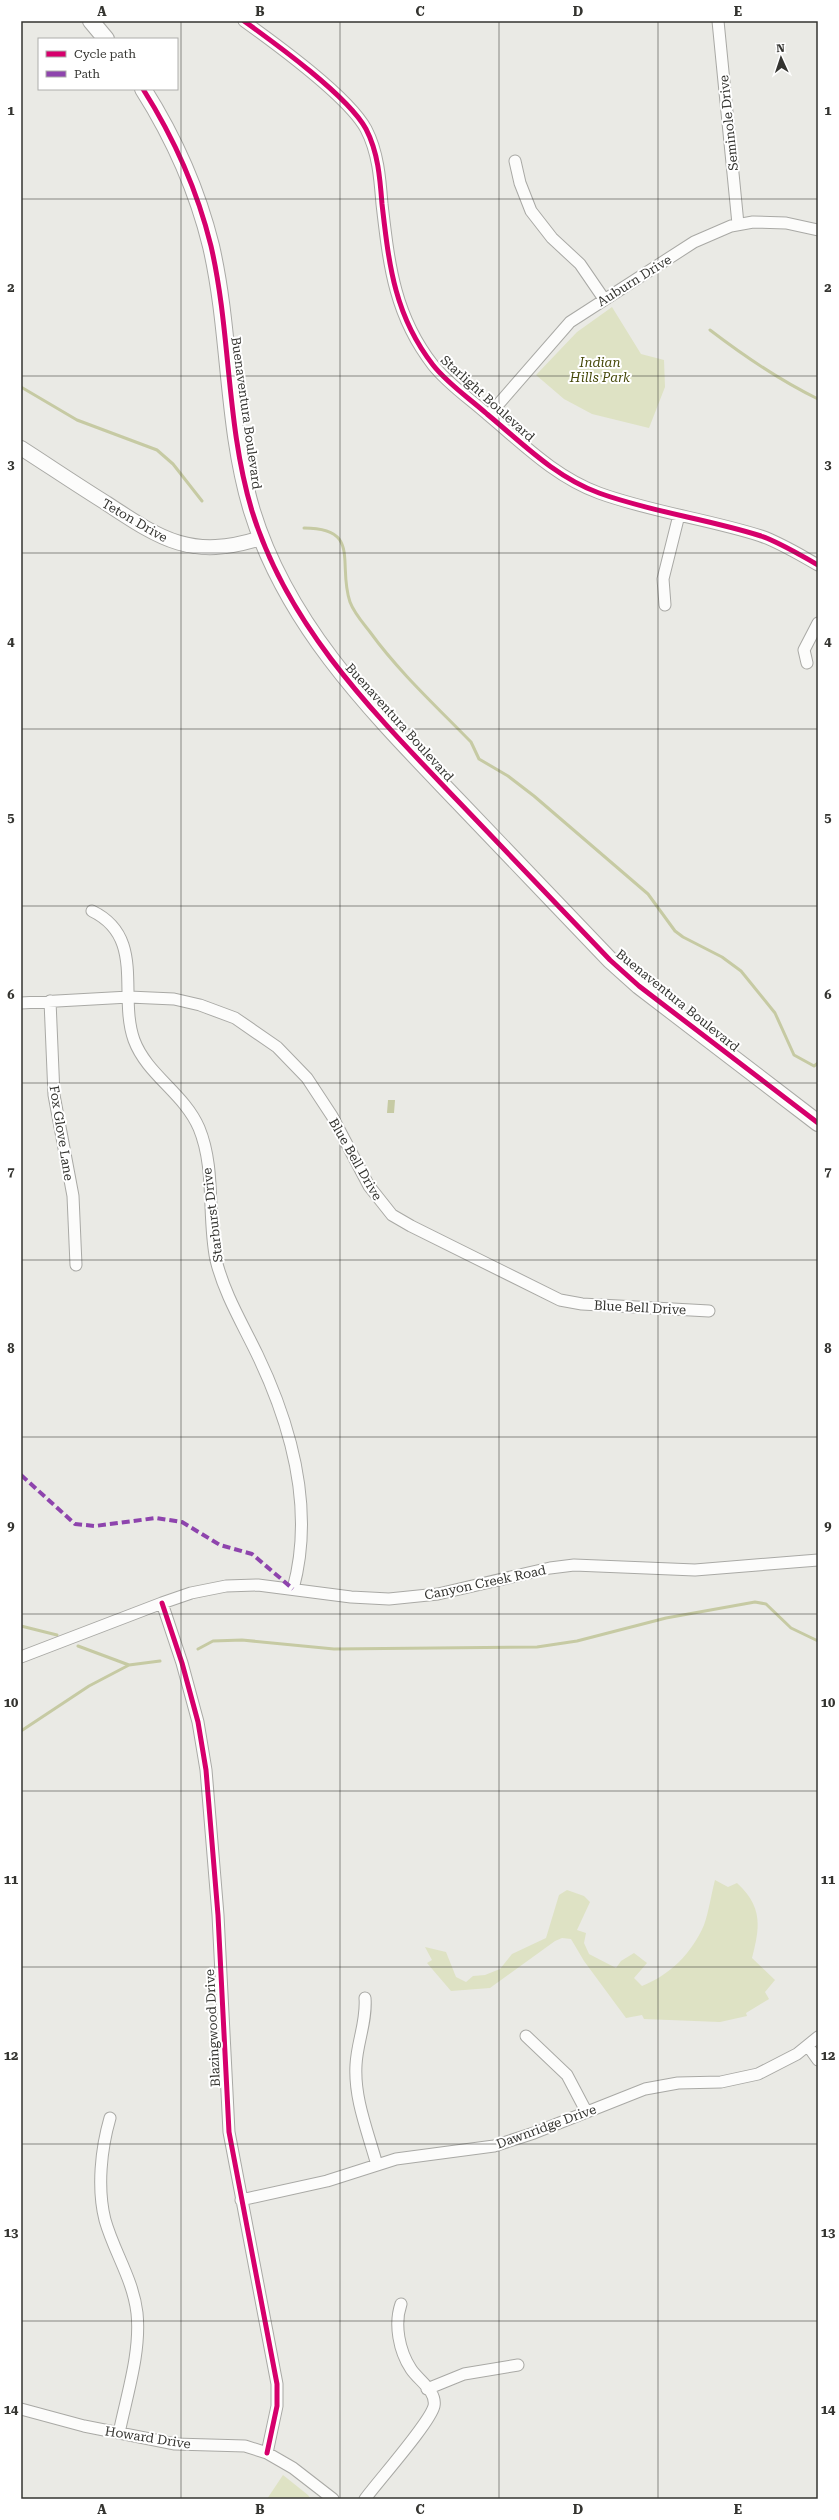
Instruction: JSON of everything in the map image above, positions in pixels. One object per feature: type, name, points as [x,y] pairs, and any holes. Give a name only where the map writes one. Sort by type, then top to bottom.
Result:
[{"type":"main road","points":[[91,21],[105,38]]},
{"type":"main road","name":"Buenaventura Boulevard","points":[[144,90],[178,150],[205,223],[216,267],[243,474],[261,538],[284,587],[337,669],[363,701],[606,956],[639,986],[818,1124]]},
{"type":"street","name":"Starlight Boulevard","points":[[244,21],[332,92],[362,123],[376,155],[389,268],[402,312],[414,337],[434,366],[545,463],[578,484],[612,497],[760,536],[818,566]]},
{"type":"street","name":"Seminole Drive","points":[[718,21],[738,224]]},
{"type":"street","points":[[515,161],[520,183],[531,211],[552,238],[580,264],[604,299]]},
{"type":"street","name":"Auburn Drive","points":[[489,415],[570,322],[694,242],[738,224],[767,222],[818,230]]},
{"type":"street","name":"Teton Drive","points":[[21,448],[142,527],[166,540],[186,545],[211,548],[233,546],[261,538]]},
{"type":"street","points":[[665,605],[664,579],[679,515]]},
{"type":"street","points":[[806,663],[804,650],[818,623]]},
{"type":"street","name":"Starburst Drive","points":[[92,911],[107,919],[120,935],[125,950],[130,1025],[139,1052],[186,1106],[202,1136],[207,1172],[213,1242],[222,1279],[258,1356],[296,1463],[303,1516],[300,1557],[293,1589]]},
{"type":"street","name":"Blue Bell Drive","points":[[21,1003],[129,997],[174,999],[209,1008],[235,1018],[277,1047],[313,1086],[375,1195],[387,1210],[404,1223],[560,1300],[582,1304],[709,1311]]},
{"type":"street","name":"Fox Glove Lane","points":[[50,1001],[54,1094],[73,1196],[76,1265]]},
{"type":"street","name":"Canyon Creek Road","points":[[21,1657],[162,1603],[192,1593],[226,1586],[258,1585],[351,1597],[404,1598],[456,1590],[535,1571],[574,1565],[695,1570],[818,1560]]},
{"type":"street","name":"Blazingwood Drive","points":[[162,1603],[182,1663],[198,1722],[209,1790],[218,1915],[228,2115],[241,2200],[277,2384],[277,2406],[267,2453]]},
{"type":"street","points":[[365,1998],[365,2015],[356,2065],[357,2089],[377,2165]]},
{"type":"street","points":[[526,2036],[567,2075],[586,2112]]},
{"type":"street","name":"Dawnridge Drive","points":[[241,2200],[327,2181],[377,2165],[416,2155],[494,2146],[534,2133],[644,2089],[678,2083],[721,2082],[758,2074],[808,2046],[818,2036]]},
{"type":"street","points":[[808,2046],[818,2060]]},
{"type":"street","points":[[110,2118],[105,2136],[102,2174],[103,2208],[106,2221],[131,2286],[138,2332],[119,2433]]},
{"type":"street","points":[[365,2499],[432,2410],[434,2399],[410,2367],[401,2346],[398,2320],[401,2304]]},
{"type":"street","points":[[428,2389],[464,2374],[518,2365]]},
{"type":"street","name":"Howard Drive","points":[[21,2409],[119,2433],[175,2444],[245,2446],[267,2453],[294,2468],[333,2499]]},
{"type":"green space","name":"Indian Hills Park","points":[[612,307],[641,354],[664,360],[665,387],[649,428],[592,414],[564,399],[536,375],[577,332]]},
{"type":"green space","points":[[715,1880],[728,1887],[737,1883],[751,1900],[755,1909],[758,1927],[752,1958],[775,1980],[765,1992],[769,1999],[746,2013],[747,2016],[720,2022],[644,2019],[642,2015],[626,2018],[584,1961],[571,1939],[562,1938],[555,1941],[490,1988],[451,1991],[427,1963],[432,1960],[425,1947],[446,1952],[456,1977],[466,1982],[473,1976],[485,1975],[500,1969],[512,1954],[546,1938],[559,1895],[567,1890],[584,1896],[590,1902],[577,1930],[586,1933],[584,1943],[589,1954],[616,1968],[621,1961],[634,1953],[647,1963],[634,1978],[642,1986],[662,1976],[671,1969],[693,1945],[704,1925]]},
{"type":"green space","points":[[283,2475],[308,2495],[311,2499],[267,2499]]},
{"type":"shaded area","points":[[388,1100],[395,1100],[394,1113],[387,1113]]},
{"type":"waterway","points":[[710,330],[762,367],[789,384],[818,399]]},
{"type":"waterway","points":[[21,387],[77,420],[157,450],[173,464],[202,501]]},
{"type":"waterway","points":[[304,528],[322,530],[334,534],[341,541],[344,551],[347,588],[350,602],[356,614],[405,675],[471,742],[479,759],[508,776],[534,796],[648,894],[675,931],[683,937],[722,957],[741,971],[775,1013],[794,1055],[814,1066],[818,1063]]},
{"type":"waterway","points":[[198,1649],[213,1641],[242,1640],[334,1649],[537,1647],[577,1641],[666,1618],[755,1602],[766,1604],[791,1628],[818,1641]]},
{"type":"waterway","points":[[21,1626],[57,1635]]},
{"type":"waterway","points":[[78,1646],[129,1665]]},
{"type":"waterway","points":[[21,1731],[89,1686],[129,1665],[160,1661]]},
{"type":"marked path","points":[[21,1475],[75,1524],[95,1526],[156,1518],[182,1522],[220,1545],[252,1554],[293,1589]]},
{"type":"cycle path","points":[[244,21],[328,86],[344,101],[366,129],[378,165],[387,247],[402,308],[420,346],[433,365],[445,378],[526,448],[553,469],[583,486],[619,500],[761,536],[818,565]]},
{"type":"cycle path","points":[[144,90],[165,126],[192,184],[211,246],[222,312],[237,446],[252,511],[268,553],[288,593],[311,631],[337,667],[395,735],[610,960],[639,986],[818,1123]]},
{"type":"cycle path","points":[[162,1603],[182,1663],[198,1722],[206,1770],[218,1915],[229,2132],[277,2384],[277,2406],[267,2453]]}]
